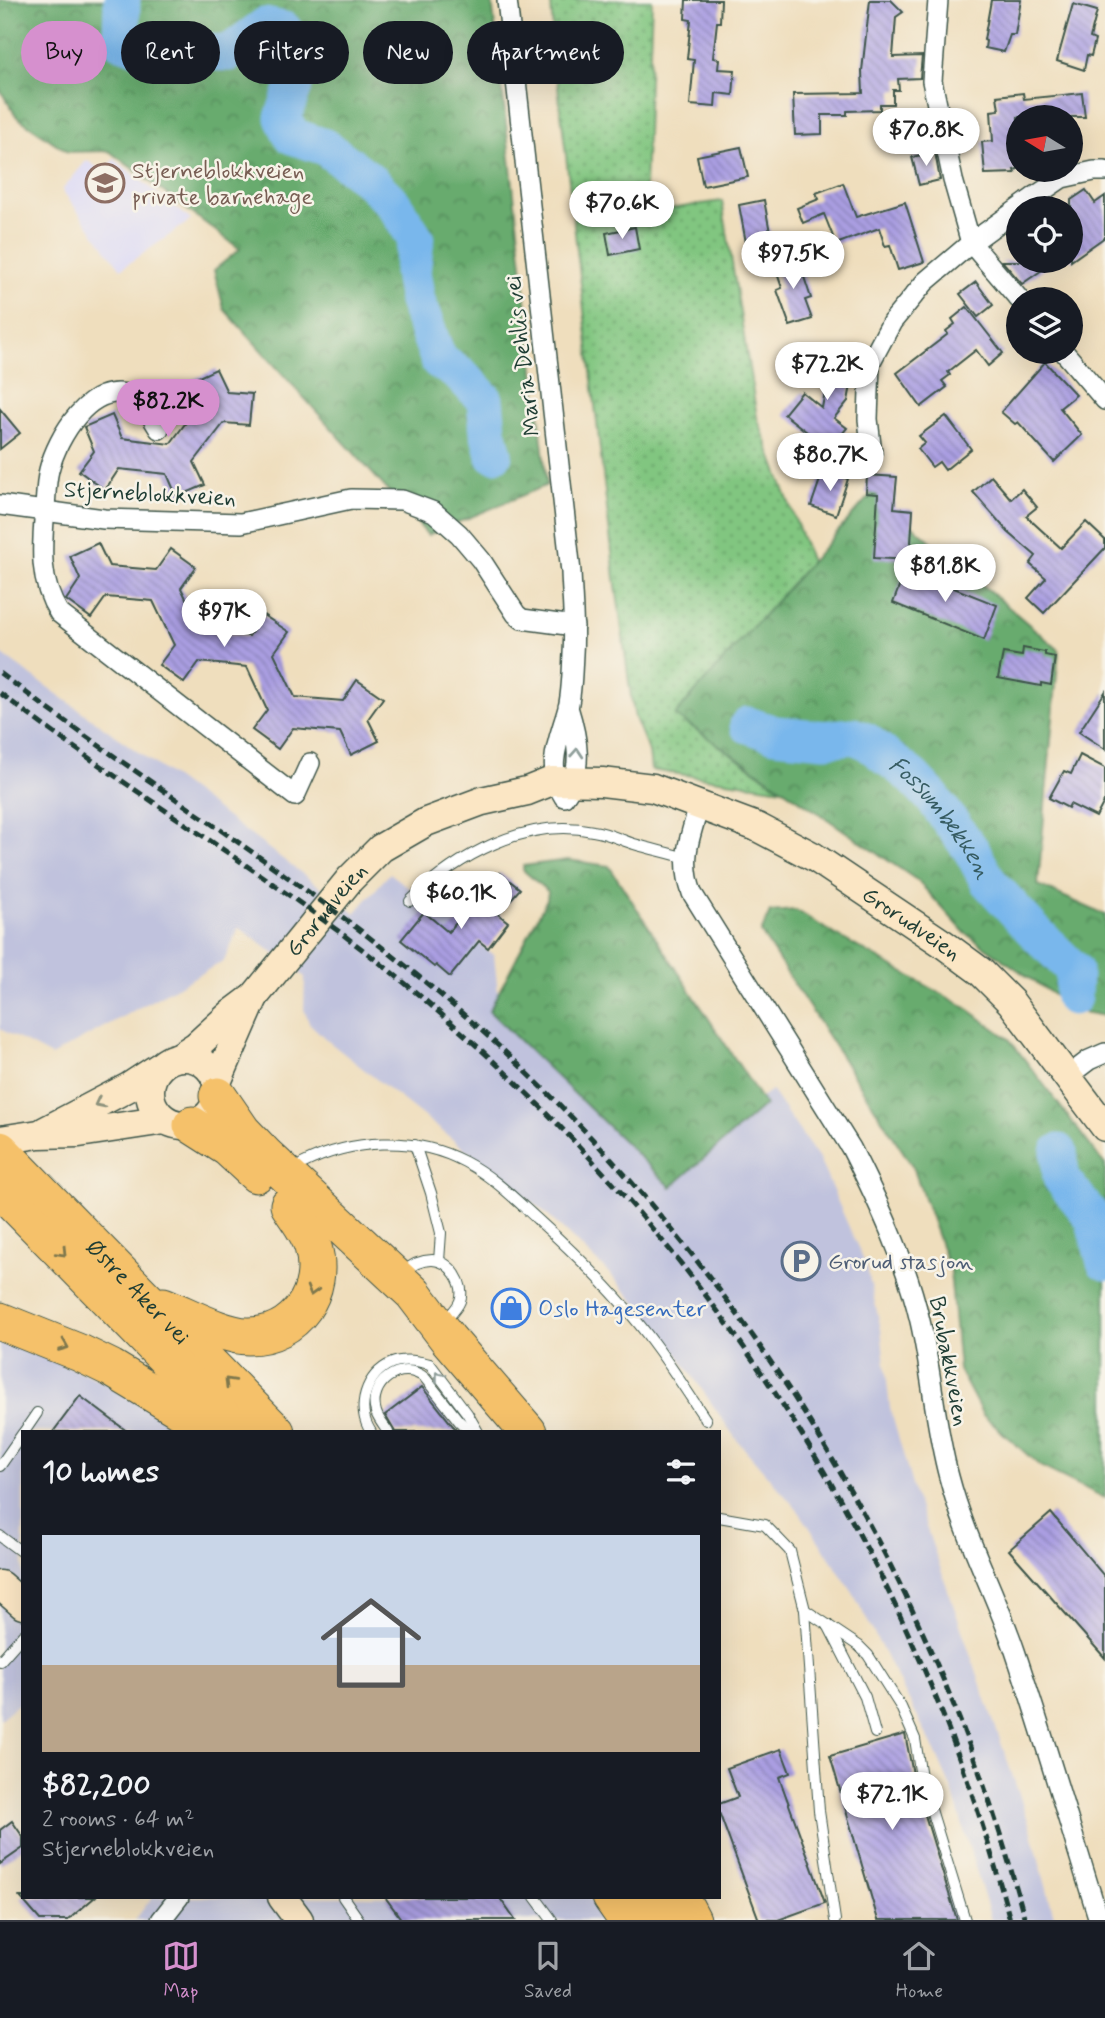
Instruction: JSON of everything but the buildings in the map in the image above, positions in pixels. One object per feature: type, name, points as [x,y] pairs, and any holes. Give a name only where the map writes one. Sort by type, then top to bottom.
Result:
[{"type":"highway","points":[[218,1089],[242,1131],[413,1293],[441,1332],[526,1430]]},
{"type":"highway","points":[[179,1123],[228,1148],[401,1307],[441,1332]]},
{"type":"highway","name":"Østre Aker vei","points":[[0,1150],[21,1197],[236,1430]]},
{"type":"highway","name":"Østre Aker vei","points":[[21,1197],[148,1300],[274,1430]]},
{"type":"highway","points":[[148,1300],[218,1328],[247,1336],[274,1332],[288,1324],[309,1302],[316,1271],[312,1244],[289,1205]]},
{"type":"highway","points":[[0,1321],[111,1368],[214,1430]]},
{"type":"highway","points":[[612,1899],[627,1920]]},
{"type":"highway","points":[[647,1899],[662,1920]]},
{"type":"highway","points":[[681,1899],[692,1920]]},
{"type":"main road","name":"Grorudveien","points":[[39,1134],[129,1087],[196,1046],[254,997],[350,879],[381,848],[426,822],[459,808],[527,791],[564,786],[648,805],[690,801],[757,827],[814,857],[966,960],[1011,1002],[1105,1127]]},
{"type":"main road","name":"Grorudveien","points":[[218,1089],[254,997]]},
{"type":"main road","points":[[191,1057],[203,1062],[212,1071],[218,1089],[209,1115],[179,1123],[158,1114],[150,1096],[152,1077],[168,1063],[191,1057]]},
{"type":"main road","name":"Grorudveien","points":[[0,1140],[39,1134],[79,1133],[179,1123]]},
{"type":"main road","points":[[0,1585],[21,1603]]},
{"type":"main road","points":[[283,1899],[299,1920]]},
{"type":"street","name":"Maria Dehlis vei","points":[[507,0],[568,539],[574,626],[568,707],[557,739],[564,786]]},
{"type":"street","points":[[938,0],[932,81],[953,180],[971,243],[1009,287]]},
{"type":"street","points":[[872,454],[868,419],[870,363],[892,323],[925,282],[971,243],[1062,178],[1105,171]]},
{"type":"street","points":[[1074,364],[1105,400]]},
{"type":"street","points":[[45,512],[49,471],[59,442],[76,415],[98,398],[115,392],[133,397],[144,405],[159,429]]},
{"type":"street","name":"Stjerneblokkveien","points":[[0,505],[104,519],[241,523],[351,499],[402,500],[435,512],[459,534],[481,560],[522,619],[574,626]]},
{"type":"street","name":"Stjerneblokkveien","points":[[45,512],[41,556],[44,582],[59,613],[295,796],[310,763]]},
{"type":"street","name":"Brubakkveien","points":[[690,801],[686,858],[688,880],[697,903],[851,1148],[897,1248],[920,1321],[937,1429],[949,1478],[967,1535],[1015,1650],[1099,1920]]},
{"type":"street","points":[[1068,1076],[1089,1060],[1105,1053]]},
{"type":"street","points":[[161,1920],[177,1899]]},
{"type":"lane","points":[[410,901],[455,864],[482,848],[540,831],[591,830],[686,858]]},
{"type":"lane","points":[[302,1164],[338,1149],[383,1143],[415,1145],[466,1162],[502,1187],[561,1240],[616,1298],[654,1343],[706,1420]]},
{"type":"lane","points":[[415,1145],[441,1233],[439,1261]]},
{"type":"lane","points":[[396,1278],[420,1262],[439,1261],[456,1275],[461,1296],[459,1304],[441,1332]]},
{"type":"lane","points":[[370,1430],[365,1424],[362,1404],[368,1386],[376,1374],[393,1362],[406,1361],[430,1364],[477,1430]]},
{"type":"lane","points":[[387,1430],[376,1415],[375,1396],[386,1377],[406,1370],[418,1372],[425,1378],[469,1430]]},
{"type":"lane","points":[[24,1430],[37,1413]]},
{"type":"lane","points":[[0,1466],[21,1435]]},
{"type":"lane","points":[[721,1517],[765,1525],[790,1551],[805,1610],[819,1811],[835,1920]]},
{"type":"lane","points":[[0,1536],[21,1552]]},
{"type":"lane","points":[[805,1610],[868,1655],[901,1707],[915,1740],[921,1777],[965,1920]]},
{"type":"lane","points":[[828,1625],[865,1698],[875,1733]]},
{"type":"lane","points":[[0,1661],[21,1637]]},
{"type":"lane","points":[[344,1899],[359,1920]]},
{"type":"lane","points":[[536,1899],[552,1920]]},
{"type":"shaded area","points":[[114,159],[191,220],[121,269],[62,190],[87,160],[103,172]]},
{"type":"shaded area","points":[[0,653],[355,913],[390,873],[494,955],[499,1002],[657,1175],[771,1090],[819,1159],[867,1268],[881,1329],[890,1408],[914,1492],[1031,1829],[1055,1920],[991,1920],[952,1790],[934,1749],[853,1593],[800,1513],[736,1439],[665,1336],[610,1274],[542,1210],[328,1041],[309,1023],[304,1009],[305,977],[239,927],[224,961],[51,1056],[0,1029]]},
{"type":"shaded area","points":[[0,1338],[102,1381],[180,1430],[21,1430],[21,1702],[0,1719]]},
{"type":"shaded area","points":[[151,1899],[590,1899],[605,1920],[135,1920]]},
{"type":"green space","points":[[0,0],[492,0],[494,21],[467,21],[467,84],[502,84],[547,485],[428,535],[224,309],[214,270],[240,249],[109,151],[68,152],[17,117],[0,90]]},
{"type":"green space","points":[[551,0],[652,0],[644,213],[722,201],[757,417],[811,562],[675,715],[782,789],[651,770],[649,752],[635,718],[615,578],[558,84],[624,84],[624,21],[552,21]]},
{"type":"green space","points":[[873,492],[1059,650],[1038,885],[1105,915],[1105,1016],[1077,1011],[965,933],[918,881],[675,715]]},
{"type":"green space","points":[[568,860],[609,866],[765,1105],[671,1187],[489,1011],[547,899],[548,892],[523,870],[523,866]]},
{"type":"green space","points":[[796,910],[965,1007],[1009,1039],[1105,1165],[1105,1498],[1040,1466],[983,1415],[959,1370],[950,1271],[913,1167],[761,933],[770,912]]},
{"type":"waterway","name":"Fossumbekken","points":[[122,0],[121,41],[153,53],[229,53],[265,26],[284,30],[290,43],[294,86],[283,118],[292,136],[325,147],[367,178],[392,202],[416,239],[412,272],[417,301],[439,361],[460,374],[485,400],[488,431],[494,454]]},
{"type":"waterway","name":"Fossumbekken","points":[[748,725],[775,734],[825,739],[853,736],[866,741],[913,777],[932,797],[972,851],[988,881],[1074,970],[1073,997]]},
{"type":"waterway","name":"Fossumbekken","points":[[1059,1152],[1061,1178],[1093,1218],[1105,1262]]},
{"type":"railway","points":[[0,673],[316,897],[418,976],[525,1071],[624,1174],[715,1284],[796,1400],[868,1523],[931,1651],[983,1783],[1025,1920]]},
{"type":"railway","points":[[0,693],[103,768],[261,875],[413,990],[519,1086],[617,1187],[705,1295],[785,1408],[856,1527],[917,1652],[968,1783],[1010,1920]]},
{"type":"place","name":"Stjerneblokkveien private barnehage","points":[[105,183]]},
{"type":"place","name":"Grorud stasjon","points":[[801,1261]]},
{"type":"place","name":"Oslo Hagesenter","points":[[511,1308]]}]
